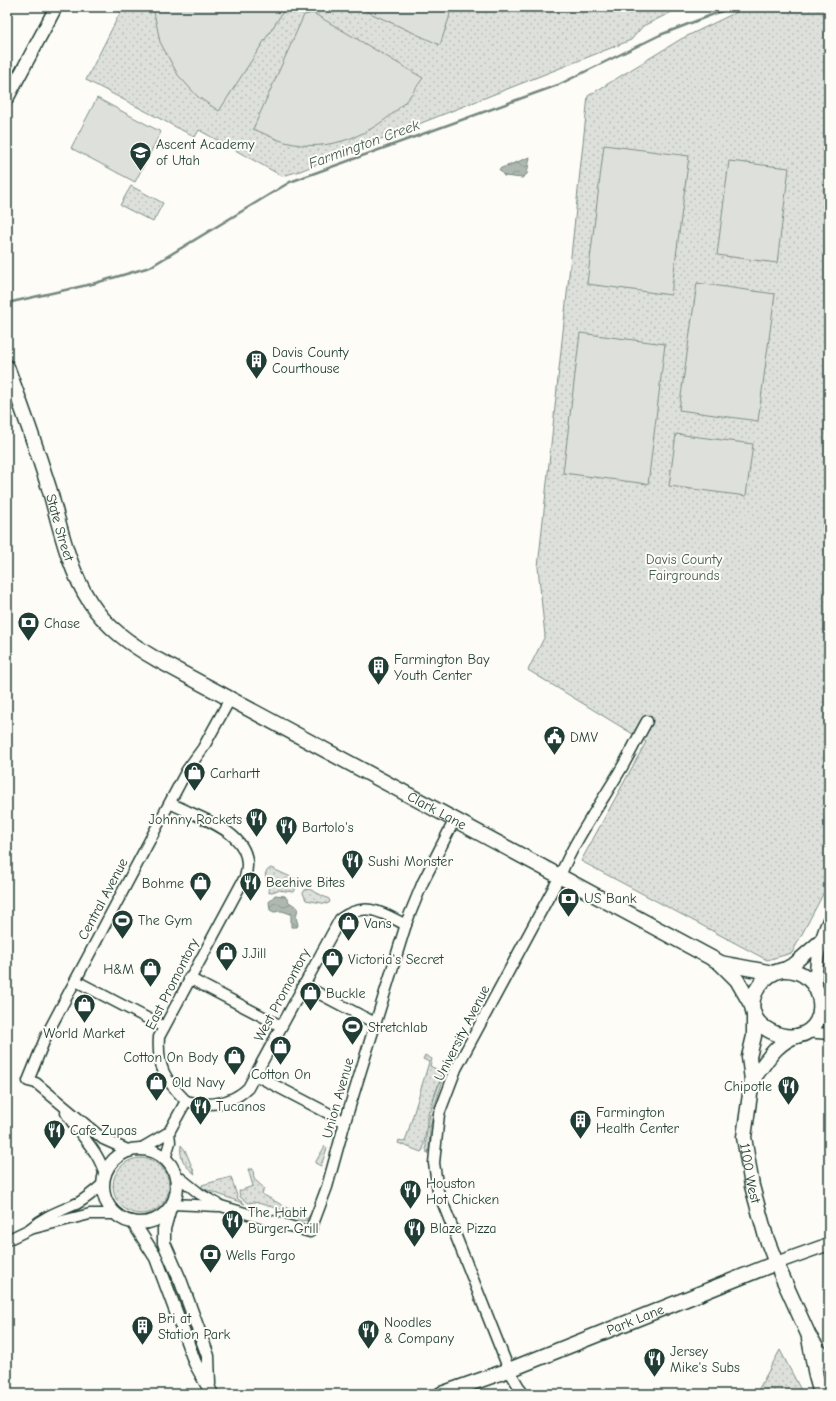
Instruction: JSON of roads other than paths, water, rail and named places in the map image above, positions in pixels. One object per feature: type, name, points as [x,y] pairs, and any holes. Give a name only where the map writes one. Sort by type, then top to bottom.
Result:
[{"type":"main road","name":"State Street","points":[[7,368],[39,457],[75,573],[82,588],[90,602],[112,627],[127,641],[156,659]]},
{"type":"main road","name":"Clark Lane","points":[[156,659],[719,962],[737,980],[753,1010]]},
{"type":"main road","name":"Clark Lane","points":[[719,962],[778,972]]},
{"type":"main road","points":[[792,970],[800,972],[816,987],[825,1009],[801,1034],[785,1036],[770,1031],[759,1022],[753,1010],[758,988],[778,972],[792,970]]},
{"type":"main road","name":"1100 West","points":[[753,1010],[754,1036],[750,1057],[752,1080],[744,1146],[754,1194],[766,1237],[809,1336]]},
{"type":"main road","name":"1100 West","points":[[752,1080],[775,1048],[783,1042],[801,1034]]},
{"type":"main road","name":"Park Lane","points":[[441,1394],[509,1370],[776,1263]]},
{"type":"main road","points":[[809,1336],[829,1366]]},
{"type":"main road","points":[[809,1336],[814,1369],[821,1394]]},
{"type":"street","points":[[7,99],[56,7]]},
{"type":"street","name":"Central Avenue","points":[[135,1150],[103,1139],[36,1083],[28,1081],[47,1034],[187,770],[202,748],[230,699]]},
{"type":"street","name":"University Avenue","points":[[523,1394],[509,1370],[438,1191],[434,1163],[440,1114],[456,1069],[560,876],[567,859],[589,817],[622,768],[646,721]]},
{"type":"street","name":"East Promontory","points":[[170,803],[232,834],[241,843],[248,867],[245,877],[159,1037],[158,1054],[164,1074],[172,1088],[186,1101]]},
{"type":"street","name":"Union Avenue","points":[[174,1173],[200,1194],[220,1206],[310,1232],[327,1187],[345,1122],[406,925],[423,882],[455,819]]},
{"type":"street","name":"West Promontory","points":[[186,1101],[199,1104],[225,1102],[238,1097],[248,1088],[333,929],[340,919],[354,911],[373,909],[406,925]]},
{"type":"street","points":[[816,987],[815,972],[820,940],[829,920]]},
{"type":"street","points":[[778,972],[800,959],[820,940]]},
{"type":"street","points":[[190,978],[281,1026]]},
{"type":"street","points":[[76,981],[164,1027]]},
{"type":"street","points":[[303,985],[375,1023]]},
{"type":"street","points":[[801,1034],[829,1034]]},
{"type":"street","points":[[255,1075],[345,1122]]},
{"type":"street","points":[[115,1214],[105,1196],[104,1180],[111,1163],[120,1155],[135,1150],[169,1132],[186,1101]]},
{"type":"street","name":"Central Avenue","points":[[61,1105],[70,1121],[95,1152],[102,1164],[104,1180]]},
{"type":"street","points":[[165,1160],[170,1142],[169,1132]]},
{"type":"street","points":[[135,1150],[154,1152],[165,1160],[174,1173],[176,1189],[164,1229],[164,1243],[181,1282],[208,1356],[210,1391]]},
{"type":"street","points":[[30,1229],[41,1219],[78,1203],[104,1180]]},
{"type":"street","name":"Union Avenue","points":[[171,1207],[220,1206]]},
{"type":"street","points":[[7,1240],[30,1229],[90,1214],[115,1214],[133,1222],[145,1223],[157,1219],[171,1207]]},
{"type":"street","points":[[133,1222],[156,1258],[195,1363],[210,1391]]},
{"type":"street","name":"Park Lane","points":[[776,1263],[829,1244]]},
{"type":"water","points":[[530,157],[527,174],[522,178],[504,176],[499,169]]},
{"type":"water","points":[[275,895],[285,896],[289,902],[298,908],[296,917],[297,927],[291,927],[291,914],[282,911],[274,912],[270,910],[269,902]]},
{"type":"waterway","name":"Farmington Creek","points":[[7,303],[92,284],[150,267],[290,182],[558,85],[660,35],[732,7]]},
{"type":"place","name":"Ascent Academy of Utah","points":[[141,172]]},
{"type":"place","name":"Davis County Courthouse","points":[[256,380]]},
{"type":"place","name":"Chase","points":[[29,642]]},
{"type":"place","name":"Farmington Bay Youth Center","points":[[378,686]]},
{"type":"place","name":"DMV","points":[[555,756]]},
{"type":"place","name":"Carhartt","points":[[194,792]]},
{"type":"place","name":"Johnny Rockets","points":[[257,838]]},
{"type":"place","name":"Bartolo's","points":[[286,846]]},
{"type":"place","name":"Sushi Monster","points":[[352,880]]},
{"type":"place","name":"Bohme","points":[[200,902]]},
{"type":"place","name":"Beehive Bites","points":[[251,902]]},
{"type":"place","name":"US Bank","points":[[568,918]]},
{"type":"place","name":"The Gym","points":[[123,940]]},
{"type":"place","name":"Vans","points":[[349,942]]},
{"type":"place","name":"J.Jill","points":[[227,972]]},
{"type":"place","name":"Victoria's Secret","points":[[332,978]]},
{"type":"place","name":"H&M","points":[[150,988]]},
{"type":"place","name":"Buckle","points":[[310,1012]]},
{"type":"place","name":"World Market","points":[[84,1024]]},
{"type":"place","name":"Stretchlab","points":[[353,1046]]},
{"type":"place","name":"Cotton On","points":[[281,1066]]},
{"type":"place","name":"Cotton On Body","points":[[234,1076]]},
{"type":"place","name":"Old Navy","points":[[156,1102]]},
{"type":"place","name":"Chipotle","points":[[788,1106]]},
{"type":"place","name":"Tucanos","points":[[200,1126]]},
{"type":"place","name":"Farmington Health Center","points":[[581,1140]]},
{"type":"place","name":"Cafe Zupas","points":[[55,1150]]},
{"type":"place","name":"Houston Hot Chicken","points":[[411,1210]]},
{"type":"place","name":"The Habit Burger Grill","points":[[232,1240]]},
{"type":"place","name":"Blaze Pizza","points":[[414,1248]]},
{"type":"place","name":"Wells Fargo","points":[[210,1274]]},
{"type":"place","name":"Bri at Station Park","points":[[143,1346]]},
{"type":"place","name":"Noodles & Company","points":[[368,1350]]},
{"type":"place","name":"Jersey Mike's Subs","points":[[655,1378]]},
{"type":"park label","name":"Davis County Fairgrounds","points":[[684,568]]}]
